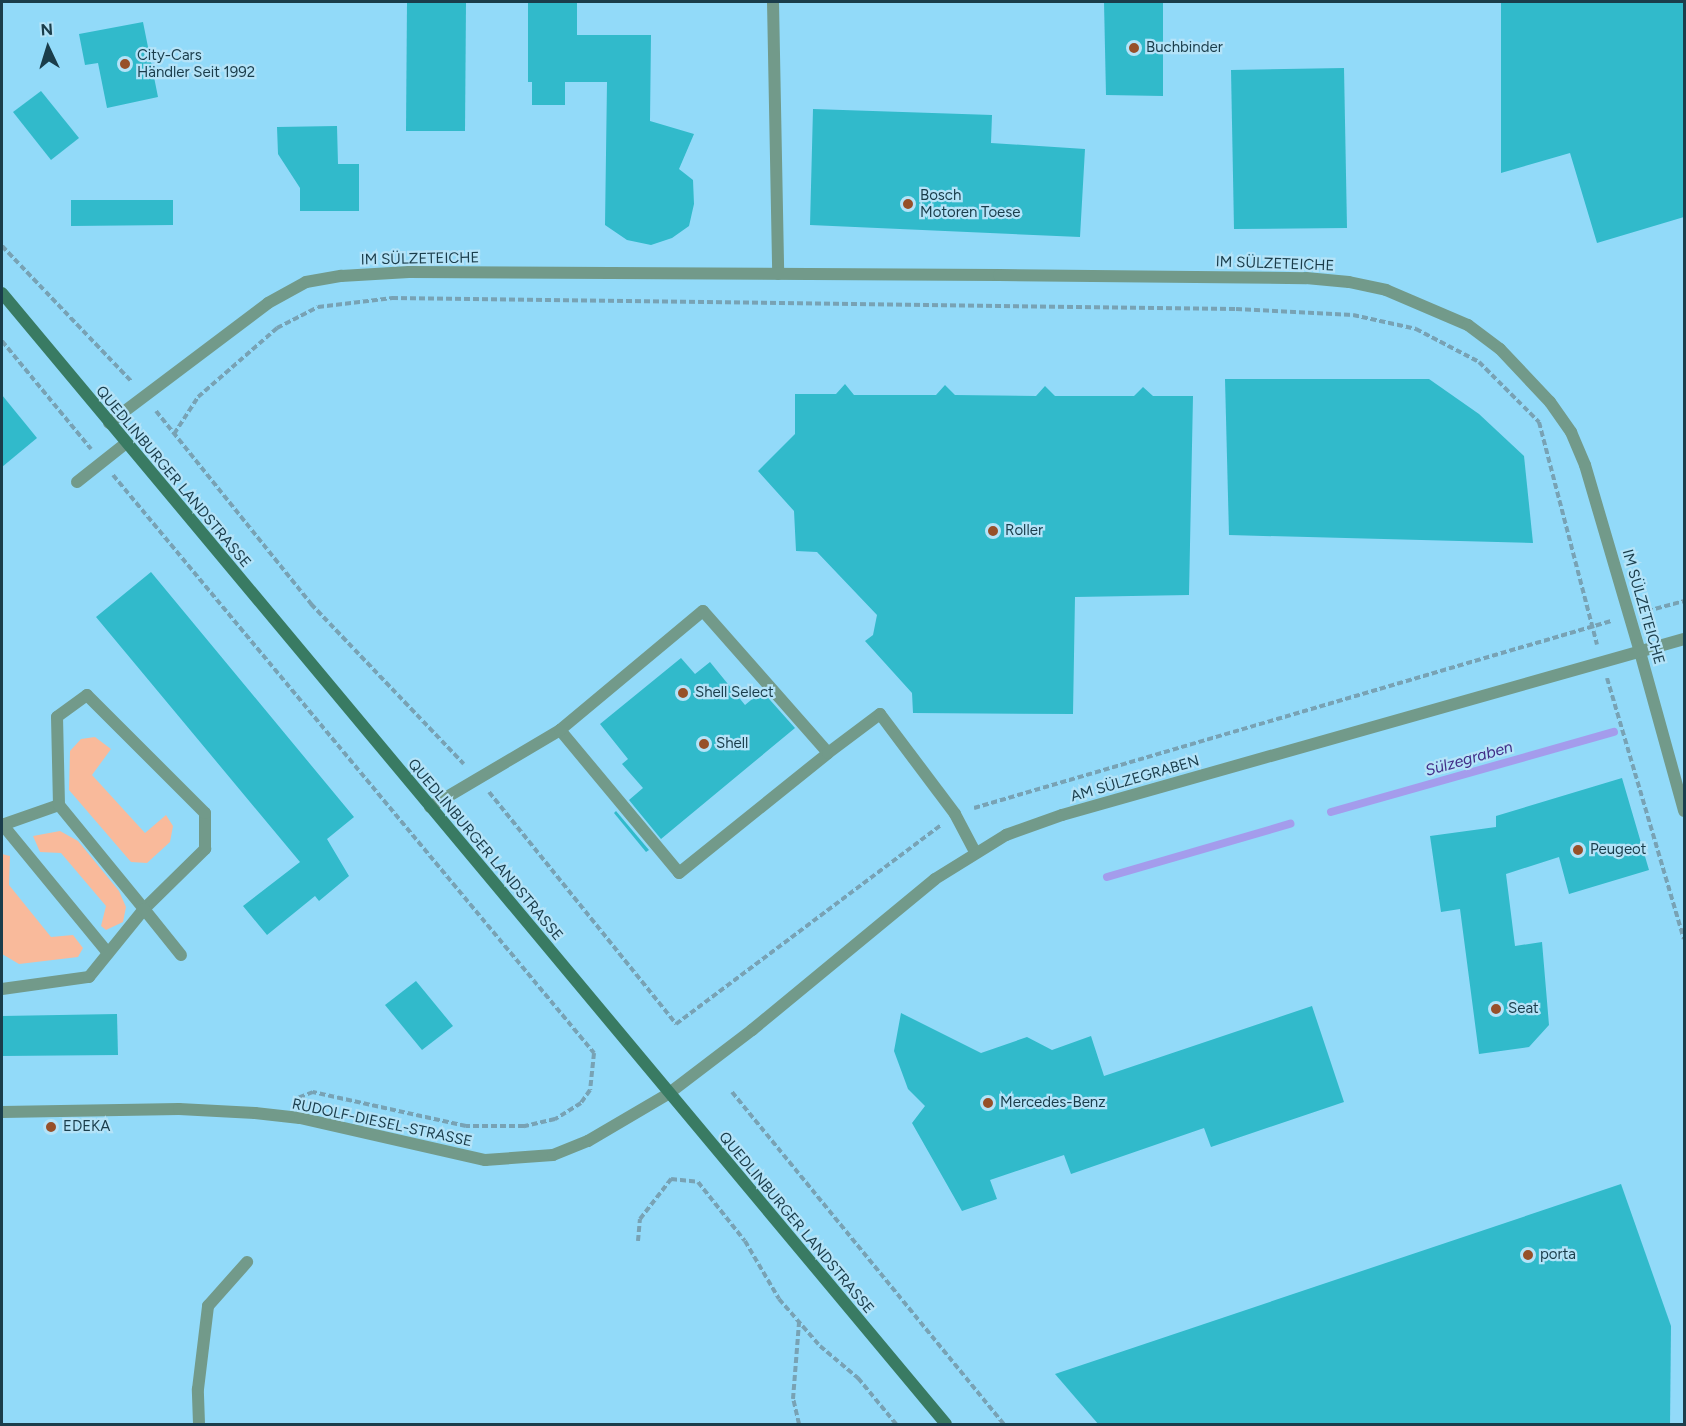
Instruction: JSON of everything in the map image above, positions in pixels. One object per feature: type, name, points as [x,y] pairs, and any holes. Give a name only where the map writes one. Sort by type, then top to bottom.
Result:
[{"type":"main road","name":"QUEDLINBURGER LANDSTRASSE","points":[[2,293],[125,444],[946,1425]]},
{"type":"street","points":[[774,2],[778,274]]},
{"type":"street","name":"IM SÜLZETEICHE","points":[[109,423],[268,303],[306,282],[322,279],[409,272],[1306,278],[1386,290],[1432,307],[1468,325],[1500,349],[1527,375],[1571,432],[1606,533],[1684,811]]},
{"type":"street","points":[[77,482],[125,444]]},
{"type":"street","points":[[430,807],[560,730],[703,611],[828,753]]},
{"type":"street","name":"AM SÜLZEGRABEN","points":[[668,1094],[752,1030],[935,879],[975,852],[1006,835],[1054,817],[1684,639]]},
{"type":"street","points":[[2,989],[89,977],[144,909],[205,849],[205,813],[87,695],[57,717],[59,805],[144,909],[181,955]]},
{"type":"street","points":[[560,730],[679,873],[880,714],[955,814],[975,852]]},
{"type":"street","points":[[59,805],[2,825],[108,953]]},
{"type":"street","name":"RUDOLF-DIESEL-STRASSE","points":[[2,1112],[178,1109],[255,1113],[329,1124],[461,1156],[504,1161],[542,1157],[576,1147],[668,1094]]},
{"type":"street","points":[[199,1425],[198,1389],[208,1306],[247,1262]]},
{"type":"path","points":[[2,246],[85,329],[143,396],[311,604],[479,780],[676,1024]]},
{"type":"path","points":[[174,434],[198,397],[277,328],[318,307],[392,297],[1236,309],[1353,315],[1416,329],[1479,362],[1539,422],[1603,662],[1684,939]]},
{"type":"path","points":[[2,341],[401,826],[594,1053],[590,1090],[581,1103],[555,1119],[524,1126],[466,1126],[313,1092],[294,1099]]},
{"type":"path","points":[[732,1092],[1004,1425]]},
{"type":"path","points":[[638,1241],[640,1219],[671,1179],[698,1182],[745,1241],[779,1299],[820,1346],[858,1378],[896,1425]]},
{"type":"path","points":[[799,1425],[793,1399],[800,1322]]},
{"type":"shaded area","points":[[2,2],[1684,2],[1684,1424],[2,1424]]},
{"type":"shaded area","points":[[95,737],[111,749],[92,775],[145,833],[166,815],[173,826],[170,842],[147,863],[131,862],[69,790],[70,751],[81,739]]},
{"type":"shaded area","points":[[60,831],[78,841],[119,891],[126,907],[123,922],[106,930],[101,926],[106,906],[61,853],[40,852],[33,836]]},
{"type":"shaded area","points":[[2,854],[10,856],[9,885],[51,937],[73,935],[83,948],[78,957],[19,964],[2,954]]},
{"type":"building","points":[[407,2],[466,2],[465,131],[406,131]]},
{"type":"building","points":[[528,2],[577,2],[577,35],[651,35],[650,121],[694,134],[679,169],[693,180],[694,204],[689,226],[672,238],[651,245],[627,240],[605,225],[607,82],[565,82],[565,105],[532,105],[532,82],[528,82]]},
{"type":"building","name":"Buchbinder","points":[[1104,2],[1163,2],[1163,96],[1106,95]]},
{"type":"building","points":[[1501,2],[1684,2],[1684,217],[1597,243],[1570,153],[1501,173]]},
{"type":"building","name":"City-Cars Händler Seit 1992","points":[[143,22],[158,97],[107,108],[98,63],[85,65],[79,34]]},
{"type":"building","points":[[1344,68],[1347,228],[1234,229],[1231,70]]},
{"type":"building","points":[[41,91],[79,138],[51,160],[13,112]]},
{"type":"building","points":[[813,109],[992,115],[991,143],[1085,149],[1080,237],[810,225]]},
{"type":"building","points":[[337,126],[338,164],[359,164],[359,211],[300,211],[300,188],[278,154],[277,127]]},
{"type":"building","points":[[71,200],[173,200],[173,225],[71,226]]},
{"type":"building","points":[[1225,379],[1429,379],[1479,414],[1524,456],[1533,543],[1229,535]]},
{"type":"building","name":"Roller","points":[[845,384],[854,395],[936,395],[945,385],[955,395],[1036,396],[1045,386],[1055,396],[1134,396],[1143,387],[1153,396],[1193,396],[1189,595],[1075,597],[1073,714],[913,713],[912,693],[865,641],[873,635],[877,615],[817,552],[796,551],[794,511],[758,471],[795,434],[795,394],[836,394]]},
{"type":"building","points":[[2,395],[37,438],[2,467]]},
{"type":"building","points":[[151,572],[354,817],[327,839],[349,876],[319,901],[315,896],[267,935],[243,906],[300,862],[96,617]]},
{"type":"building","points":[[681,658],[695,674],[710,662],[745,705],[762,691],[795,728],[661,839],[629,800],[643,788],[622,764],[628,759],[600,724]]},
{"type":"building","points":[[1622,778],[1649,870],[1569,894],[1559,857],[1506,874],[1515,946],[1542,942],[1549,1025],[1529,1047],[1479,1054],[1460,909],[1441,912],[1430,836],[1496,827],[1496,816]]},
{"type":"building","points":[[616,811],[649,850],[646,852],[614,813]]},
{"type":"building","points":[[416,981],[453,1026],[422,1050],[385,1005]]},
{"type":"building","points":[[1312,1006],[1344,1102],[1211,1147],[1204,1128],[1071,1174],[1064,1155],[990,1180],[997,1199],[962,1211],[912,1123],[925,1106],[908,1089],[894,1051],[901,1013],[981,1053],[1027,1037],[1052,1050],[1091,1036],[1104,1076]]},
{"type":"building","points":[[117,1014],[118,1055],[2,1056],[2,1016]]},
{"type":"building","name":"porta","points":[[1621,1184],[1671,1326],[1670,1425],[1099,1425],[1055,1374]]},
{"type":"waterway","name":"Sülzegraben","points":[[1331,812],[1614,732]]},
{"type":"waterway","name":"Sülzegraben","points":[[1107,877],[1290,824]]},
{"type":"place","name":"Buchbinder","points":[[1134,48]]},
{"type":"place","name":"City-Cars Händler Seit 1992","points":[[125,64]]},
{"type":"place","name":"Bosch Motoren Toese","points":[[908,204]]},
{"type":"place","name":"Roller","points":[[993,531]]},
{"type":"place","name":"Shell Select","points":[[683,693]]},
{"type":"place","name":"Shell","points":[[704,744]]},
{"type":"place","name":"Peugeot","points":[[1578,850]]},
{"type":"place","name":"Seat","points":[[1496,1009]]},
{"type":"place","name":"Mercedes-Benz","points":[[988,1103]]},
{"type":"place","name":"EDEKA","points":[[51,1127]]},
{"type":"place","name":"porta","points":[[1528,1255]]}]
